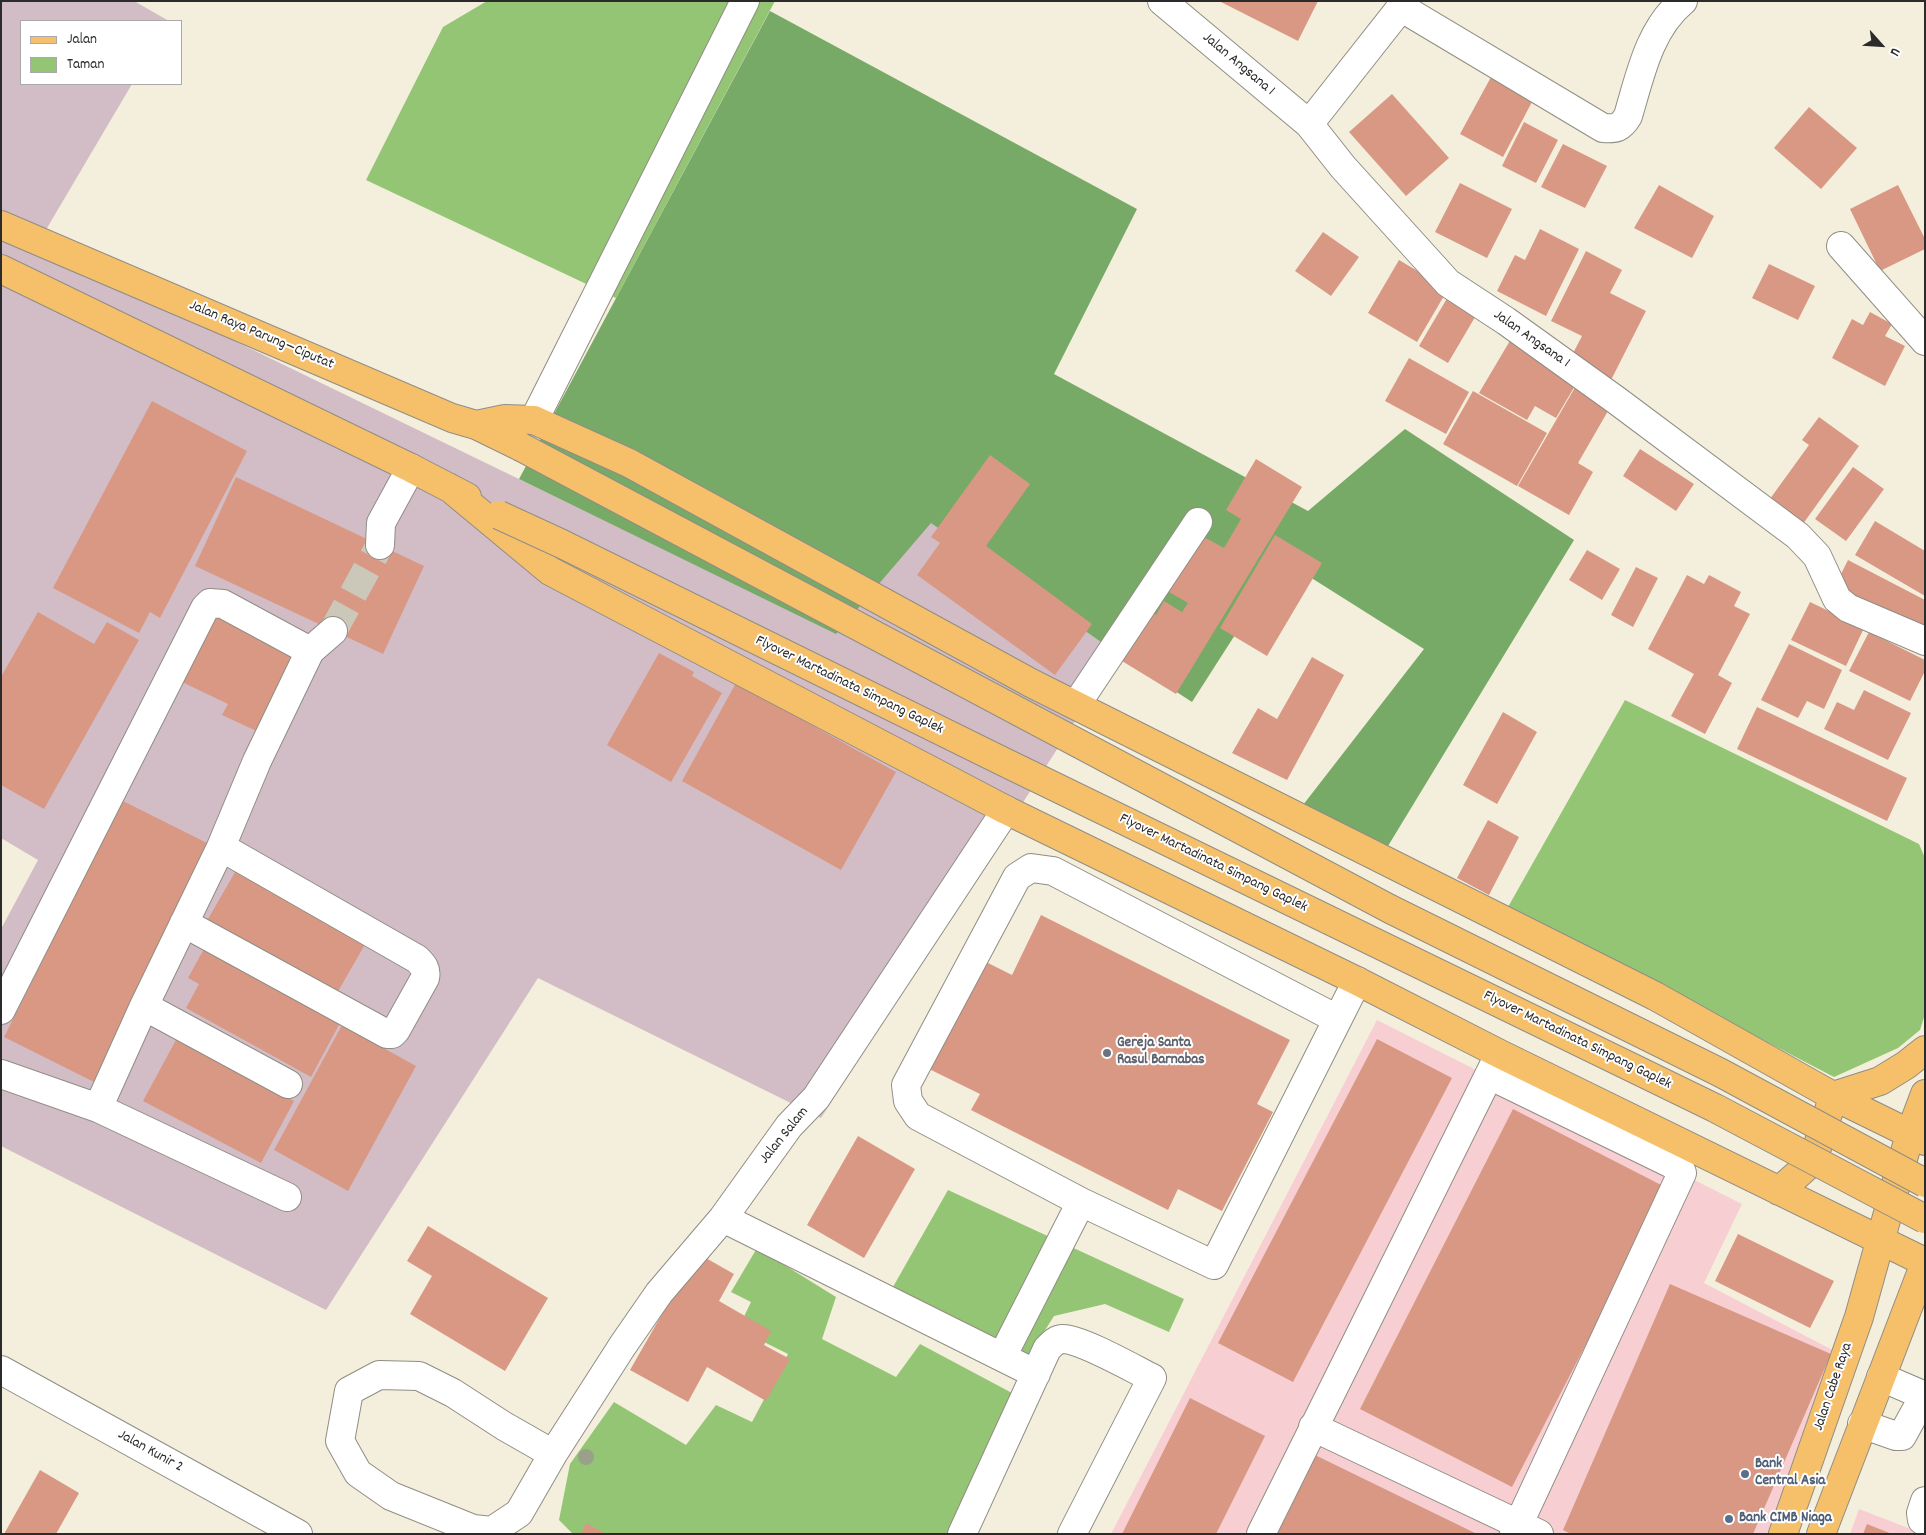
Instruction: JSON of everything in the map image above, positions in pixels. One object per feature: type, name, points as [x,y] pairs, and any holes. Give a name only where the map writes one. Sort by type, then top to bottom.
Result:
[{"type":"main road","name":"Jalan Raya Parung—Ciputat","points":[[1,225],[443,414],[476,425],[521,446],[1390,909],[1721,1072],[1925,1183]]},
{"type":"main road","points":[[1,269],[450,488],[550,571],[1006,810],[1357,981],[1494,1064],[1779,1191],[1925,1262],[1821,1534]]},
{"type":"main road","points":[[476,425],[505,419],[534,420],[629,463],[1031,683],[1655,996],[1833,1096],[1918,1138]]},
{"type":"main road","name":"Flyover Martadinata Simpang Gaplek","points":[[450,488],[499,515],[562,544],[1010,766],[1706,1104],[1925,1219]]},
{"type":"main road","points":[[1833,1096],[1880,1080],[1906,1065],[1925,1050]]},
{"type":"main road","name":"Jalan Cabe Raya","points":[[1783,1534],[1859,1317],[1880,1239],[1918,1138],[1925,1094]]},
{"type":"main road","points":[[1779,1191],[1806,1166],[1818,1145],[1833,1096]]},
{"type":"street","points":[[534,420],[745,1]]},
{"type":"street","name":"Jalan Angsana 1","points":[[1162,1],[1309,124],[1343,168],[1448,283],[1506,321],[1616,400],[1798,536],[1817,556],[1837,599],[1848,608],[1925,641]]},
{"type":"street","points":[[1309,124],[1404,5],[1603,128],[1614,129],[1623,125],[1628,116],[1649,49],[1665,20],[1683,1]]},
{"type":"street","points":[[1841,246],[1925,341]]},
{"type":"street","points":[[380,545],[381,523],[411,468]]},
{"type":"street","points":[[1076,705],[1198,522]]},
{"type":"street","points":[[1,1010],[205,608],[210,604],[222,604],[310,652]]},
{"type":"street","points":[[98,1108],[144,1006],[221,847],[257,761],[310,652],[333,631]]},
{"type":"street","name":"Jalan Salam","points":[[553,1454],[504,1426],[453,1393],[419,1376],[380,1375],[349,1391],[340,1441],[358,1474],[390,1496],[473,1529],[492,1532],[519,1512],[553,1454],[659,1293],[723,1218],[789,1126],[816,1098],[1006,810]]},
{"type":"street","points":[[184,923],[386,1034],[392,1034],[396,1030],[425,978],[424,966],[417,959],[221,847]]},
{"type":"street","points":[[1337,1018],[1053,871],[1031,868],[1017,877],[906,1085],[908,1101],[918,1116],[1081,1202],[1214,1264],[1357,981]]},
{"type":"street","points":[[144,1006],[288,1084]]},
{"type":"street","points":[[1260,1534],[1313,1427],[1494,1064],[1680,1168],[1682,1173],[1524,1531],[1313,1427]]},
{"type":"street","points":[[1,1074],[98,1108],[287,1197]]},
{"type":"street","points":[[1002,1357],[1081,1202]]},
{"type":"street","points":[[723,1218],[1036,1374]]},
{"type":"street","points":[[962,1534],[1047,1349],[1055,1341],[1063,1339],[1079,1342],[1152,1378],[1072,1534]]},
{"type":"street","name":"Jalan Kunir 2","points":[[1,1370],[298,1534]]},
{"type":"street","points":[[1862,1424],[1896,1436],[1902,1436],[1925,1395],[1881,1377]]},
{"type":"street","points":[[1925,1502],[1921,1513],[1922,1520],[1925,1522]]},
{"type":"shaded area","points":[[1,1],[134,1],[167,20],[20,20],[20,85],[131,85],[37,245],[836,633],[931,522],[1118,654],[821,1118],[538,978],[326,1310],[1,1146],[1,929],[38,860],[1,838]]},
{"type":"shaded area","points":[[1377,1020],[1742,1204],[1704,1283],[1844,1356],[1783,1534],[1111,1534]]},
{"type":"shaded area","points":[[1859,1509],[1924,1534],[1850,1534]]},
{"type":"green space","points":[[487,1],[775,1],[616,298],[366,180],[443,27]]},
{"type":"green space","points":[[770,11],[1137,209],[1054,374],[1308,511],[1405,429],[1574,540],[1388,846],[1303,805],[1424,649],[1283,560],[1192,702],[1118,654],[931,523],[836,634],[519,479]]},
{"type":"green space","points":[[1625,700],[1919,844],[1925,858],[1925,1014],[1920,1030],[1898,1048],[1834,1077],[1508,907]]},
{"type":"green space","points":[[948,1190],[1184,1299],[1169,1332],[1105,1304],[1054,1316],[1025,1362],[889,1294]]},
{"type":"green space","points":[[757,1248],[836,1297],[822,1339],[896,1377],[920,1344],[1012,1393],[947,1534],[573,1534],[559,1520],[570,1464],[614,1402],[686,1445],[716,1405],[752,1422],[788,1354],[738,1329],[751,1302],[731,1292]]},
{"type":"building","points":[[1219,1],[1318,1],[1298,41]]},
{"type":"building","points":[[1491,77],[1533,100],[1503,157],[1460,134]]},
{"type":"building","points":[[1392,94],[1449,158],[1406,196],[1349,132]]},
{"type":"building","points":[[1809,107],[1857,148],[1821,189],[1774,148]]},
{"type":"building","points":[[1524,122],[1558,140],[1536,183],[1502,166]]},
{"type":"building","points":[[1563,144],[1607,166],[1585,208],[1541,187]]},
{"type":"building","points":[[1460,183],[1512,209],[1487,258],[1435,232]]},
{"type":"building","points":[[1659,185],[1714,216],[1692,258],[1634,228]]},
{"type":"building","points":[[1898,185],[1925,239],[1925,249],[1880,271],[1850,209]]},
{"type":"building","points":[[1540,229],[1579,249],[1546,316],[1497,291],[1515,255],[1525,260]]},
{"type":"building","points":[[1323,232],[1359,257],[1331,296],[1295,271]]},
{"type":"building","points":[[1586,251],[1622,270],[1610,293],[1646,311],[1611,380],[1570,359],[1582,336],[1551,321]]},
{"type":"building","points":[[1399,260],[1448,289],[1417,342],[1368,313]]},
{"type":"building","points":[[1769,264],[1815,286],[1798,320],[1752,298]]},
{"type":"building","points":[[1449,295],[1478,312],[1448,363],[1419,346]]},
{"type":"building","points":[[1870,312],[1892,324],[1885,336],[1905,346],[1885,386],[1832,358],[1852,319],[1863,325]]},
{"type":"building","points":[[1511,339],[1579,379],[1556,418],[1535,406],[1527,420],[1479,393]]},
{"type":"building","points":[[1409,358],[1469,392],[1446,434],[1385,401]]},
{"type":"building","points":[[1577,384],[1612,404],[1578,463],[1593,472],[1569,515],[1518,486]]},
{"type":"building","points":[[1473,391],[1547,433],[1517,486],[1443,444]]},
{"type":"building","points":[[152,401],[247,451],[160,618],[150,612],[139,633],[53,588]]},
{"type":"building","points":[[1819,417],[1859,446],[1800,528],[1767,503],[1809,445],[1802,440]]},
{"type":"building","points":[[1640,449],[1694,484],[1676,511],[1623,476]]},
{"type":"building","points":[[990,455],[1030,484],[986,546],[1092,624],[1055,675],[917,575],[940,543],[931,537]]},
{"type":"building","points":[[1256,459],[1302,487],[1176,694],[1122,661],[1152,612],[1156,615],[1164,601],[1182,612],[1188,603],[1169,592],[1202,536],[1224,548],[1241,519],[1226,510]]},
{"type":"building","points":[[1853,467],[1884,489],[1846,541],[1815,519]]},
{"type":"building","points":[[236,477],[424,566],[383,654],[195,566]]},
{"type":"building","points":[[1875,521],[1925,551],[1925,596],[1855,555]]},
{"type":"building","points":[[1275,535],[1322,563],[1267,656],[1220,628]]},
{"type":"building","points":[[1587,550],[1620,569],[1602,600],[1569,580]]},
{"type":"building","points":[[1848,560],[1925,600],[1925,631],[1834,588]]},
{"type":"building","points":[[1636,567],[1658,578],[1633,627],[1611,615]]},
{"type":"building","points":[[1687,575],[1704,584],[1709,575],[1741,592],[1734,606],[1750,614],[1718,675],[1732,683],[1705,734],[1671,716],[1694,674],[1648,649]]},
{"type":"building","points":[[1810,602],[1864,628],[1846,666],[1791,640]]},
{"type":"building","points":[[213,610],[304,653],[265,735],[222,715],[228,704],[180,681]]},
{"type":"building","points":[[38,612],[94,644],[107,622],[139,640],[44,809],[1,785],[1,677]]},
{"type":"building","points":[[1869,632],[1925,660],[1925,671],[1910,701],[1849,671]]},
{"type":"building","points":[[1789,644],[1842,670],[1824,709],[1807,701],[1798,718],[1761,700]]},
{"type":"building","points":[[659,653],[694,672],[692,676],[722,693],[671,782],[607,745]]},
{"type":"building","points":[[1312,657],[1344,675],[1287,780],[1232,753],[1258,708],[1277,719]]},
{"type":"building","points":[[736,683],[896,772],[841,870],[682,781]]},
{"type":"building","points":[[1864,690],[1911,713],[1888,760],[1824,729],[1837,702],[1854,710]]},
{"type":"building","points":[[1757,707],[1907,778],[1887,821],[1737,749]]},
{"type":"building","points":[[1503,712],[1537,732],[1497,804],[1463,785]]},
{"type":"building","points":[[123,801],[217,848],[98,1084],[4,1037]]},
{"type":"building","points":[[1488,820],[1519,837],[1489,895],[1457,878]]},
{"type":"building","points":[[238,867],[367,941],[333,1000],[204,926]]},
{"type":"building","name":"Gereja Santa Rasul Barnabas","points":[[1041,915],[1290,1040],[1257,1104],[1273,1112],[1222,1211],[1178,1189],[1168,1210],[971,1110],[980,1094],[923,1066],[978,958],[1012,975]]},
{"type":"building","points":[[205,947],[341,1021],[311,1077],[186,1008],[199,984],[188,978]]},
{"type":"building","points":[[342,1025],[416,1066],[348,1191],[274,1150]]},
{"type":"building","points":[[177,1038],[294,1101],[261,1163],[143,1101]]},
{"type":"building","points":[[1377,1039],[1452,1078],[1293,1382],[1218,1343]]},
{"type":"building","points":[[1513,1109],[1667,1188],[1512,1487],[1360,1409]]},
{"type":"building","points":[[858,1136],[915,1169],[864,1258],[807,1225]]},
{"type":"building","points":[[428,1226],[548,1298],[505,1371],[410,1314],[432,1276],[407,1261]]},
{"type":"building","points":[[1738,1234],[1834,1281],[1810,1328],[1715,1281]]},
{"type":"building","points":[[697,1253],[734,1274],[719,1301],[771,1331],[764,1345],[790,1359],[766,1401],[707,1367],[688,1402],[630,1370]]},
{"type":"building","points":[[1670,1284],[1831,1354],[1753,1534],[1571,1534],[1563,1530]]},
{"type":"building","points":[[1190,1398],[1265,1436],[1216,1534],[1122,1534]]},
{"type":"building","points":[[1315,1455],[1477,1534],[1277,1534]]},
{"type":"building","points":[[40,1470],[79,1493],[56,1534],[4,1534]]},
{"type":"building","points":[[586,1523],[606,1534],[581,1534]]},
{"type":"building","points":[[1867,1524],[1892,1534],[1863,1534]]},
{"type":"tunnel","points":[[333,631],[380,545]]},
{"type":"place","name":"Gereja Santa Rasul Barnabas","points":[[1107,1053]]},
{"type":"place","name":"Bank Central Asia","points":[[1745,1474]]},
{"type":"place","name":"Bank CIMB Niaga","points":[[1729,1519]]}]
